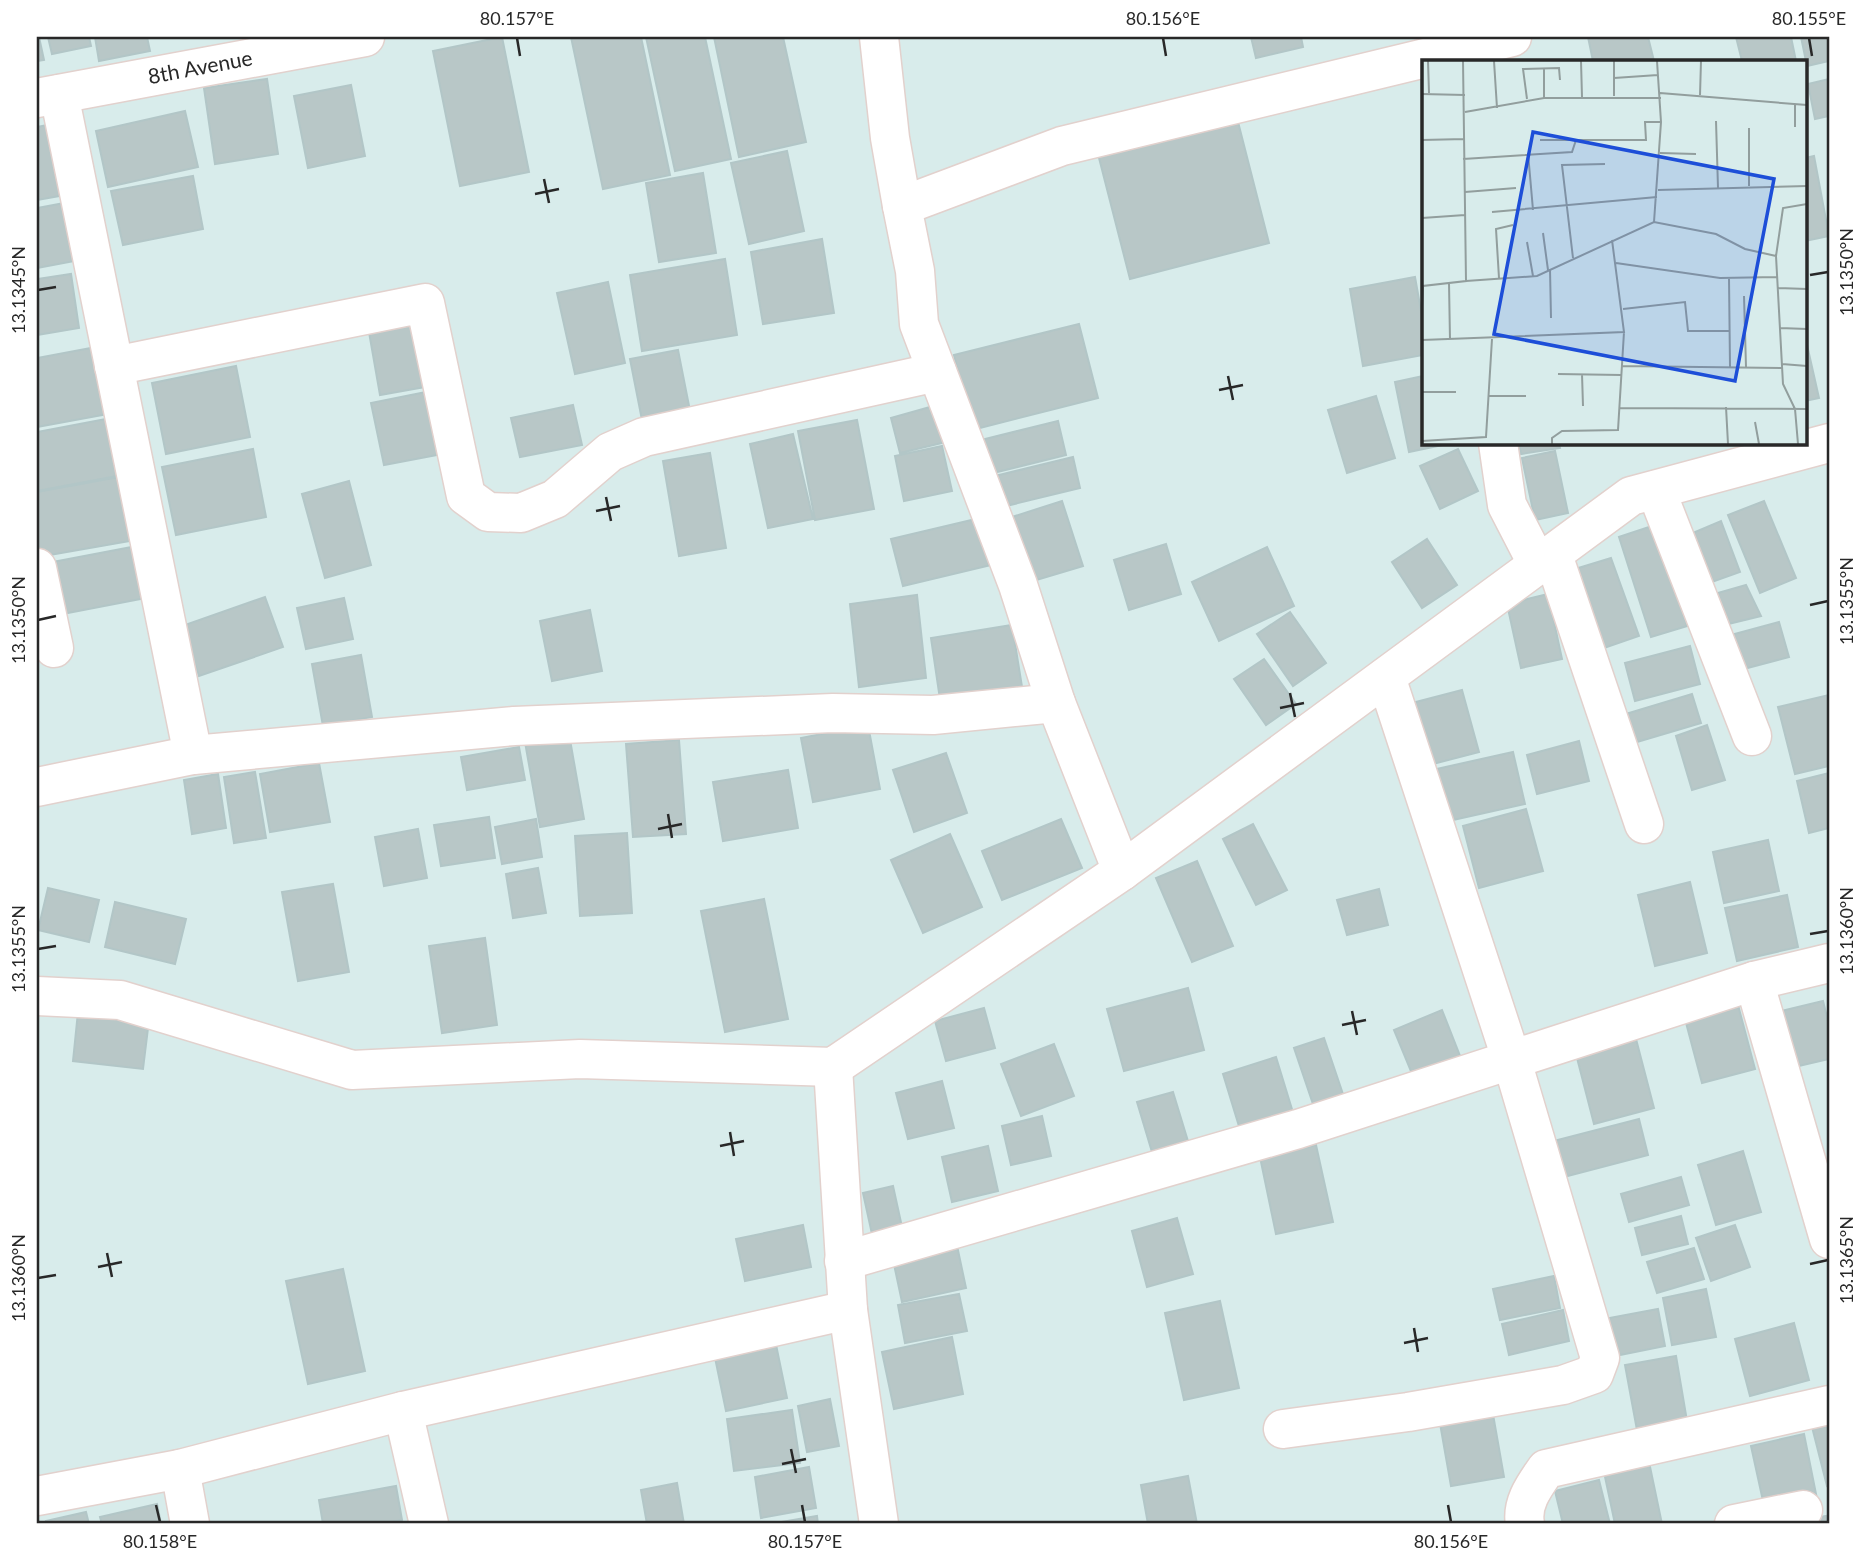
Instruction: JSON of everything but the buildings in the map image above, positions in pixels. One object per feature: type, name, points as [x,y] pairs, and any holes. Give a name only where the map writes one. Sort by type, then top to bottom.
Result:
[{"type":"street","name":"8th Avenue","points":[[48,96],[365,37]]},
{"type":"street","points":[[879,37],[890,138],[915,271],[919,324],[1018,584],[1056,703],[1122,871]]},
{"type":"street","points":[[902,206],[1062,146],[1512,37]]},
{"type":"street","points":[[48,96],[114,366],[193,755]]},
{"type":"street","points":[[114,366],[425,303],[466,496],[488,512],[510,513],[521,513],[555,499],[610,452],[643,437],[937,372]]},
{"type":"street","points":[[37,996],[120,1000],[352,1070],[580,1059],[833,1067],[1122,871],[1631,496],[1829,443]]},
{"type":"street","points":[[1498,444],[1507,505],[1545,560],[1644,824]]},
{"type":"street","points":[[1656,490],[1752,736]]},
{"type":"street","points":[[37,568],[54,648]]},
{"type":"street","points":[[1283,1429],[1421,1410],[1563,1385],[1594,1374],[1600,1359],[1512,1061],[1386,677]]},
{"type":"street","points":[[37,787],[193,755],[514,726],[834,713],[933,715],[1056,703]]},
{"type":"street","points":[[844,1261],[1298,1129],[1754,981],[1829,963]]},
{"type":"street","points":[[1754,981],[1829,1239]]},
{"type":"street","points":[[833,1067],[848,1310],[879,1524]]},
{"type":"street","points":[[37,1496],[180,1469],[403,1410],[848,1310]]},
{"type":"street","points":[[1525,1524],[1530,1491],[1546,1469],[1829,1405]]},
{"type":"street","points":[[403,1410],[429,1524]]},
{"type":"street","points":[[180,1469],[190,1524]]},
{"type":"street","points":[[1734,1524],[1803,1510]]}]
